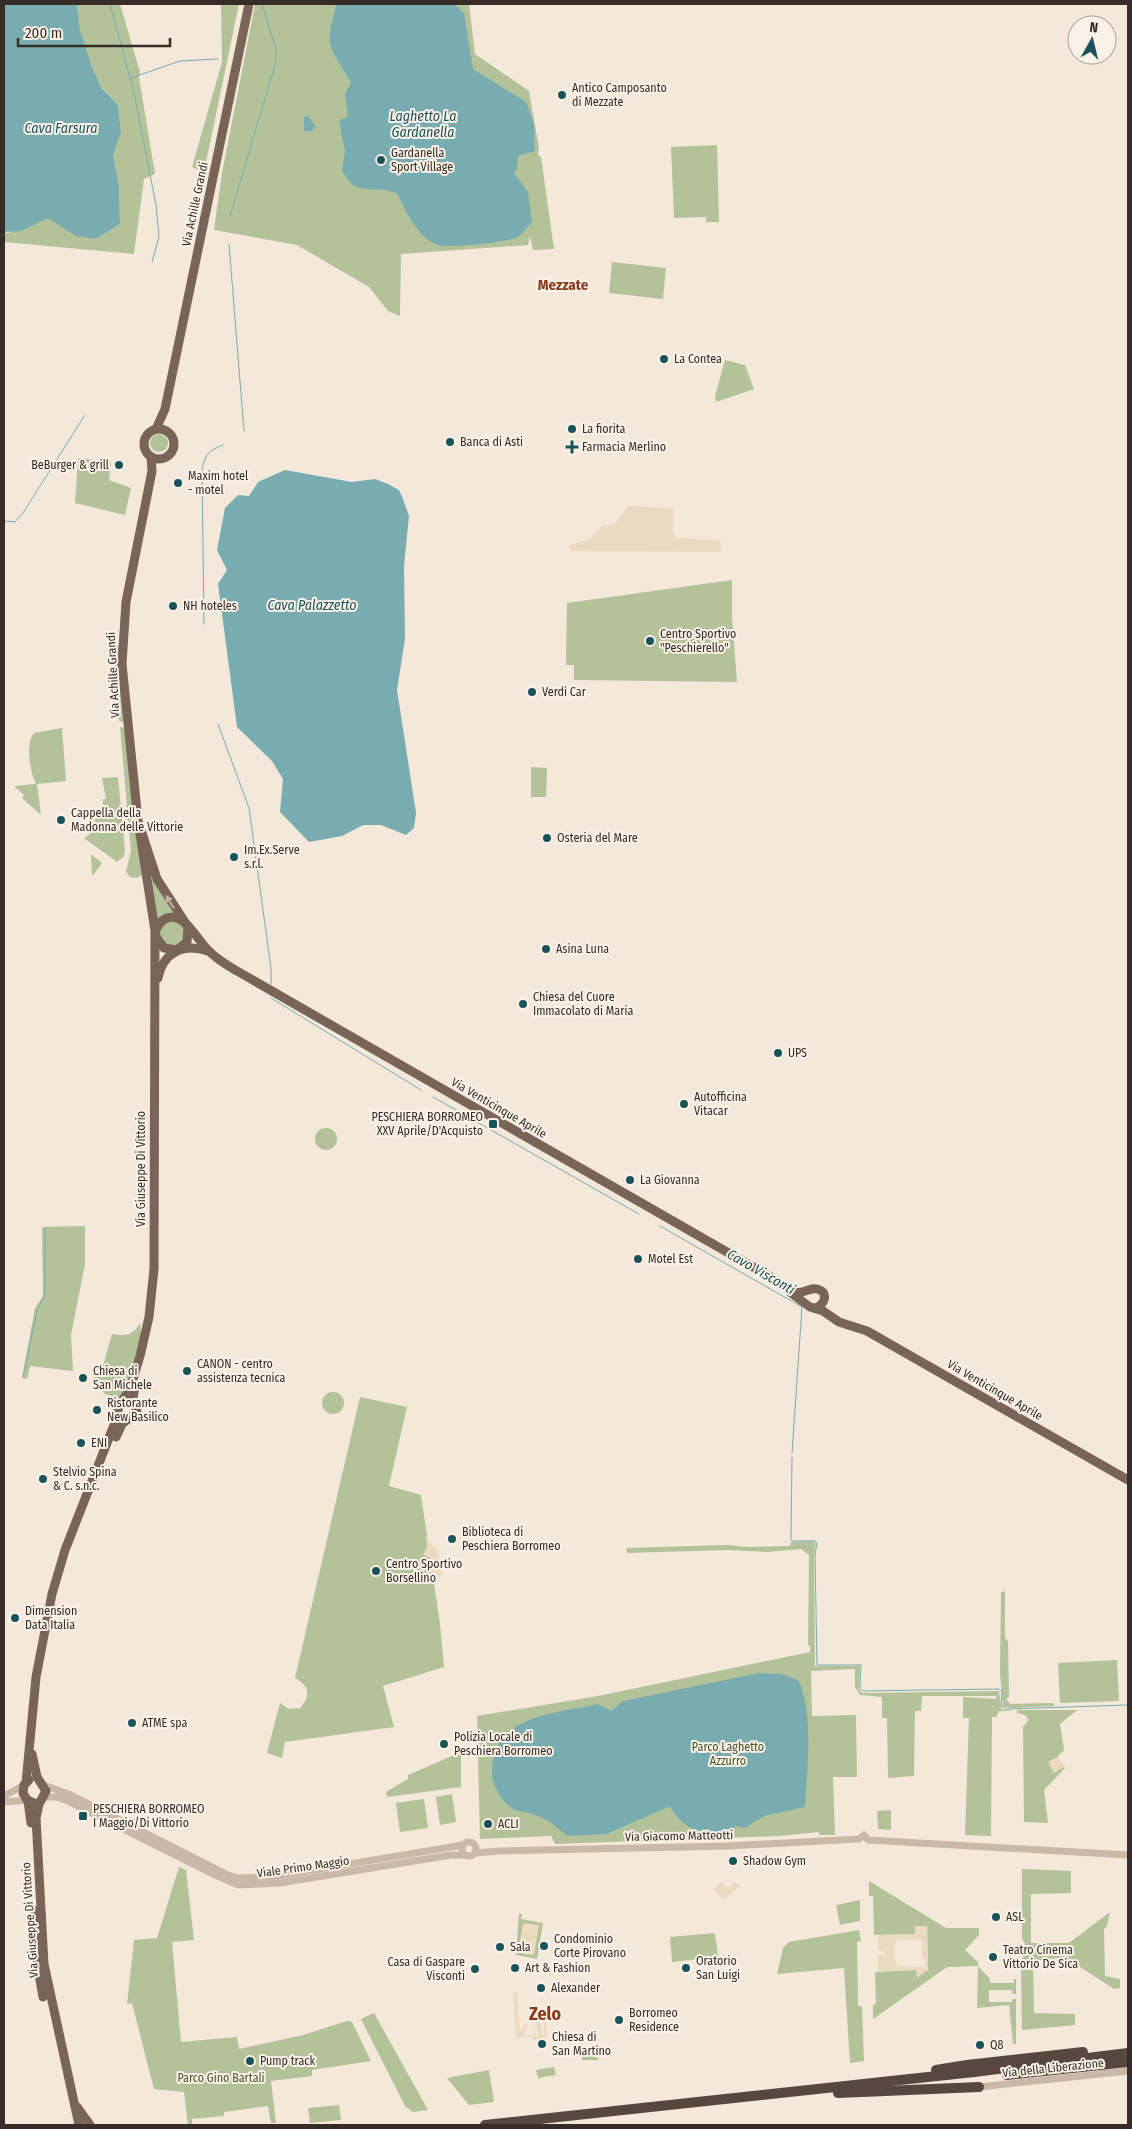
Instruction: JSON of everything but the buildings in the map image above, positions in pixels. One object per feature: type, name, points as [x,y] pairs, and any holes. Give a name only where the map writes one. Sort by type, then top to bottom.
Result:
[{"type":"highway","points":[[904,2079],[967,2065],[1128,2047]]},
{"type":"highway","points":[[485,2125],[1128,2053]]},
{"type":"highway","points":[[546,2125],[1128,2062]]},
{"type":"highway","points":[[838,2093],[979,2086]]},
{"type":"main road","name":"Via Achille Grandi","points":[[156,934],[138,821],[122,664],[123,625],[136,546],[155,458],[145,450],[144,440],[149,433],[161,430],[248,4]]},
{"type":"main road","points":[[155,458],[168,456],[174,448],[173,438],[161,430]]},
{"type":"main road","name":"Via Achille Grandi","points":[[138,821],[157,878],[185,923]]},
{"type":"main road","points":[[168,918],[177,918],[185,923],[189,936],[180,949],[171,950],[164,948],[158,942],[156,934],[159,923],[168,918]]},
{"type":"main road","name":"Via Venticinque Aprile","points":[[185,923],[208,951],[242,974],[779,1283],[798,1293],[809,1290]]},
{"type":"main road","name":"Via Giuseppe Di Vittorio","points":[[89,1492],[107,1460],[120,1428],[132,1417],[137,1409],[129,1400],[149,1317],[154,1276],[156,934]]},
{"type":"main road","name":"Via Venticinque Aprile","points":[[180,949],[194,948],[208,951]]},
{"type":"main road","name":"Via Giuseppe Di Vittorio","points":[[74,2125],[37,1967],[31,1818],[28,1801],[22,1793],[25,1784],[39,1657],[52,1594],[66,1550],[119,1412],[119,1405],[129,1400],[148,1348],[158,1272],[158,982],[163,962],[180,949]]},
{"type":"main road","name":"Via Venticinque Aprile","points":[[779,1283],[785,1290],[810,1306],[867,1331],[1128,1480]]},
{"type":"main road","points":[[809,1290],[821,1291],[826,1305],[820,1307],[810,1306],[805,1296],[809,1290]]},
{"type":"main road","name":"Via Venticinque Aprile","points":[[826,1305],[848,1324]]},
{"type":"main road","points":[[119,1412],[124,1417],[132,1417]]},
{"type":"main road","name":"Via Giuseppe Di Vittorio","points":[[30,1734],[35,1769],[46,1792],[36,1818],[44,1964],[79,2125]]},
{"type":"main road","points":[[25,1784],[33,1780],[42,1783]]},
{"type":"main road","points":[[28,1801],[35,1803],[42,1799]]},
{"type":"main road","points":[[73,2101],[90,2125]]},
{"type":"street","name":"Viale Primo Maggio","points":[[42,1783],[71,1795],[228,1875],[238,1878],[280,1875],[463,1845]]},
{"type":"street","points":[[4,1796],[25,1784]]},
{"type":"street","name":"Viale Primo Maggio","points":[[42,1799],[56,1797],[68,1801],[212,1874],[238,1885],[280,1883],[451,1855],[465,1855]]},
{"type":"street","points":[[4,1802],[28,1801]]},
{"type":"street","name":"Via Giacomo Matteotti","points":[[476,1853],[499,1850],[728,1846],[859,1839],[864,1835],[868,1840],[1128,1855]]},
{"type":"street","points":[[468,1842],[475,1845],[476,1853],[471,1856],[465,1855],[462,1850],[463,1845],[468,1842]]},
{"type":"street","name":"Via Giacomo Matteotti","points":[[475,1845],[499,1850]]},
{"type":"street","name":"Via della Liberazione","points":[[979,2086],[1128,2071]]},
{"type":"green space","points":[[77,4],[120,4],[140,72],[139,77],[155,174],[144,179],[134,254],[4,242],[4,232],[8,233],[48,217],[62,226],[96,239],[120,224],[119,185],[113,155],[121,133],[118,105],[102,87],[92,67],[80,29]]},
{"type":"green space","points":[[221,4],[239,4],[204,172],[192,167],[222,62]]},
{"type":"green space","name":"Gardanella Sport Village","points":[[255,4],[469,4],[475,54],[529,91],[539,148],[538,155],[541,157],[554,249],[533,250],[530,236],[528,245],[401,254],[400,316],[388,311],[369,287],[297,245],[214,230],[222,173]]},
{"type":"green space","points":[[717,145],[719,222],[706,222],[706,217],[674,218],[671,147]]},
{"type":"green space","points":[[612,262],[666,268],[663,299],[609,293]]},
{"type":"green space","points":[[725,360],[745,365],[754,389],[716,402],[715,396]]},
{"type":"green space","points":[[159,434],[166,436],[168,443],[166,450],[159,452],[152,450],[150,443],[152,436]]},
{"type":"green space","points":[[78,458],[111,462],[109,480],[131,488],[125,515],[75,503]]},
{"type":"green space","name":"Centro Sportivo \"Peschierello\"","points":[[732,580],[732,617],[737,682],[574,680],[574,665],[566,665],[567,603]]},
{"type":"green space","points":[[116,645],[120,646],[125,720],[122,722],[119,721],[114,670]]},
{"type":"green space","points":[[120,727],[125,728],[142,875],[137,878],[130,877],[126,872],[131,851]]},
{"type":"green space","points":[[62,728],[66,781],[37,784],[41,815],[22,798],[24,795],[14,786],[36,784],[29,758],[31,738],[34,733]]},
{"type":"green space","points":[[531,767],[547,768],[546,797],[531,797]]},
{"type":"green space","points":[[118,777],[125,850],[124,856],[117,862],[84,838],[89,835],[97,816],[104,817],[104,810],[108,810],[107,805],[103,805],[103,799],[106,799],[102,778]]},
{"type":"green space","points":[[91,854],[102,863],[93,875],[92,874]]},
{"type":"green space","points":[[150,880],[154,880],[174,914],[157,920]]},
{"type":"green space","points":[[172,921],[181,925],[185,934],[181,943],[172,947],[163,943],[159,934],[163,925]]},
{"type":"green space","points":[[326,1128],[334,1131],[337,1139],[334,1147],[326,1150],[318,1147],[315,1139],[318,1131]]},
{"type":"green space","points":[[85,1226],[85,1264],[71,1335],[73,1371],[30,1366],[27,1379],[22,1378],[35,1308],[43,1296],[42,1227]]},
{"type":"green space","points":[[140,1323],[140,1340],[132,1374],[118,1398],[105,1394],[92,1379],[101,1373],[112,1334],[131,1333]]},
{"type":"green space","points":[[333,1392],[341,1395],[344,1403],[341,1411],[333,1414],[325,1411],[322,1403],[325,1395]]},
{"type":"green space","name":"Centro Sportivo Borsellino","points":[[360,1397],[407,1407],[389,1486],[421,1495],[440,1624],[444,1667],[383,1686],[394,1727],[285,1742],[282,1758],[267,1753],[280,1703],[289,1709],[300,1708],[306,1699],[307,1691],[304,1684],[295,1678]]},
{"type":"green space","name":"Parco Laghetto Azzurro","points":[[812,1541],[816,1543],[814,1554],[815,1666],[860,1666],[859,1689],[862,1693],[999,1691],[1001,1709],[1015,1711],[999,1711],[996,1717],[992,1717],[991,1836],[965,1835],[969,1718],[963,1718],[963,1697],[997,1699],[996,1696],[922,1696],[921,1711],[915,1711],[914,1776],[888,1778],[887,1718],[882,1718],[882,1697],[860,1695],[855,1687],[855,1669],[811,1671],[812,1716],[856,1715],[857,1777],[833,1777],[835,1835],[819,1835],[819,1832],[780,1836],[555,1844],[551,1836],[480,1839],[477,1716],[598,1696],[810,1652],[810,1646],[808,1645],[809,1555],[801,1549],[767,1552],[727,1550],[627,1553],[626,1548],[727,1545],[747,1547],[790,1546],[791,1542]]},
{"type":"green space","points":[[1005,1591],[1005,1638],[1008,1641],[1009,1697],[1006,1699],[1010,1704],[1054,1703],[1054,1706],[1010,1708],[1003,1706],[1000,1674],[1001,1592]]},
{"type":"green space","points":[[1117,1660],[1119,1701],[1060,1703],[1058,1663]]},
{"type":"green space","points":[[1017,1710],[1077,1710],[1060,1724],[1064,1750],[1057,1757],[1065,1768],[1044,1790],[1048,1823],[1024,1822],[1023,1726],[1027,1723],[1028,1719],[1025,1715],[1017,1713]]},
{"type":"green space","points":[[461,1752],[461,1787],[387,1797],[386,1792],[408,1779],[408,1775]]},
{"type":"green space","points":[[452,1794],[456,1822],[440,1825],[436,1797]]},
{"type":"green space","points":[[424,1799],[428,1828],[400,1832],[396,1803]]},
{"type":"green space","points":[[891,1810],[891,1830],[878,1829],[877,1811]]},
{"type":"green space","name":"Parco Gino Bartali","points":[[179,1867],[186,1870],[194,1940],[172,1942],[181,2042],[237,2037],[239,2049],[303,2035],[347,2021],[352,2022],[371,2061],[312,2070],[312,2076],[271,2081],[276,2123],[271,2123],[268,2106],[224,2112],[224,2116],[192,2119],[192,2125],[188,2125],[184,2092],[154,2089],[132,2003],[127,2004],[134,1940],[157,1938]]},
{"type":"green space","points":[[1022,1869],[1071,1871],[1071,1893],[1031,1894],[1031,1943],[1069,1943],[1110,1912],[1107,1926],[1104,1929],[1105,1976],[1120,1979],[1120,1988],[1114,1989],[1065,1957],[1033,1961],[1034,2013],[1075,2014],[1075,2025],[1022,2030],[1021,1962],[1027,1949],[1022,1938]]},
{"type":"green space","points":[[869,1881],[946,1928],[979,1928],[979,1935],[965,1950],[978,1962],[978,1966],[947,1967],[873,2019],[873,2005],[876,2004],[875,1972],[917,1970],[917,1977],[928,1970],[927,1926],[915,1926],[915,1934],[874,1935],[873,1896],[869,1896]]},
{"type":"green space","points":[[860,1900],[860,1921],[840,1925],[836,1905]]},
{"type":"green space","points":[[519,1914],[522,1914],[521,1919],[543,1923],[537,1959],[516,1955]]},
{"type":"green space","points":[[859,1930],[861,1941],[857,1942],[858,2006],[862,2007],[864,2061],[850,2063],[844,1968],[777,1974],[783,1948],[789,1942]]},
{"type":"green space","points":[[715,1933],[718,1957],[672,1962],[670,1937]]},
{"type":"green space","points":[[978,1966],[990,1979],[990,1983],[1014,1983],[1014,1979],[1016,1979],[1016,1994],[1013,1994],[1012,1990],[989,1990],[989,2002],[1012,2002],[1012,1999],[1016,1999],[1016,2044],[1013,2044],[1009,2005],[977,2008]]},
{"type":"green space","points":[[374,2013],[428,2110],[413,2112],[405,2106],[361,2019]]},
{"type":"green space","points":[[582,2050],[592,2051],[599,2060],[582,2060]]},
{"type":"green space","points":[[554,2067],[556,2075],[538,2078],[536,2070]]},
{"type":"green space","points":[[489,2070],[494,2102],[469,2105],[447,2078]]},
{"type":"green space","points":[[339,2105],[341,2120],[310,2123],[308,2108]]},
{"type":"shaded area","points":[[628,506],[674,508],[673,533],[676,538],[720,540],[721,552],[570,551],[569,546],[589,539],[603,525],[614,525]]},
{"type":"shaded area","points":[[426,1536],[434,1548],[437,1549],[442,1573],[438,1581],[435,1581],[426,1565],[430,1558],[423,1555],[427,1547]]},
{"type":"shaded area","points":[[1057,1757],[1064,1767],[1054,1773],[1048,1762]]},
{"type":"shaded area","points":[[721,1882],[728,1888],[735,1882],[740,1885],[724,1900],[713,1890]]},
{"type":"shaded area","points":[[523,1923],[539,1925],[534,1955],[518,1953]]},
{"type":"shaded area","points":[[915,1926],[927,1926],[928,1969],[917,1978],[916,1970],[878,1971],[878,1955],[885,1955],[885,1951],[878,1951],[878,1935],[915,1934]],"holes":[[[897,1939],[922,1940],[922,1959],[925,1959],[925,1967],[897,1966],[894,1944]]]},
{"type":"shaded area","points":[[513,1993],[517,1993],[520,2032],[525,2024],[529,2023],[523,2036],[534,2035],[534,2021],[536,2037],[538,2037],[536,2020],[539,2019],[543,2036],[545,2035],[543,2022],[546,2023],[547,2038],[532,2040],[532,2037],[516,2038]]},
{"type":"water","name":"Cava Farsura","points":[[4,4],[77,4],[80,29],[92,67],[102,88],[118,105],[121,133],[113,155],[119,185],[120,224],[96,239],[76,236],[48,218],[21,231],[4,232]]},
{"type":"water","name":"Laghetto La Gardanella","points":[[337,4],[454,4],[464,13],[473,69],[526,102],[534,124],[535,151],[518,156],[517,169],[514,173],[528,192],[532,222],[518,237],[510,240],[477,244],[438,245],[431,242],[419,231],[404,208],[398,194],[386,190],[360,188],[348,180],[342,171],[345,151],[339,121],[348,116],[345,94],[351,82],[330,45],[330,29]]},
{"type":"water","points":[[308,116],[317,128],[313,127],[313,131],[304,131],[304,117]]},
{"type":"water","name":"Cava Palazzetto","points":[[285,470],[352,482],[375,479],[399,490],[409,516],[404,566],[405,639],[397,690],[416,813],[414,828],[406,835],[381,825],[363,825],[342,836],[309,842],[280,812],[283,779],[272,761],[237,727],[218,584],[227,570],[217,550],[225,508],[238,495],[249,496],[258,482]]},
{"type":"water","name":"Parco Laghetto Azzurro","points":[[759,1673],[781,1674],[798,1680],[803,1693],[808,1724],[805,1807],[764,1816],[745,1828],[736,1826],[723,1832],[707,1833],[685,1825],[670,1806],[607,1834],[567,1836],[542,1818],[513,1809],[506,1803],[496,1788],[492,1778],[494,1754],[502,1740],[513,1729],[528,1721],[545,1715],[598,1704],[611,1711],[623,1701]]},
{"type":"waterway","points":[[110,4],[134,93],[156,205],[159,237],[152,262]]},
{"type":"waterway","points":[[230,216],[275,65],[276,49],[262,4]]},
{"type":"waterway","points":[[131,78],[180,61],[218,59]]},
{"type":"waterway","points":[[229,244],[244,431]]},
{"type":"waterway","points":[[4,521],[15,522],[23,513],[85,415]]},
{"type":"waterway","points":[[204,624],[202,471],[208,454],[223,445]]},
{"type":"waterway","points":[[218,724],[249,808],[271,968],[271,984]]},
{"type":"waterway","points":[[271,998],[421,1090]]},
{"type":"waterway","points":[[433,1097],[639,1214]]},
{"type":"waterway","name":"Cavo Visconti","points":[[660,1226],[802,1307],[792,1453]]},
{"type":"waterway","points":[[23,1377],[37,1310],[45,1295],[45,1229]]},
{"type":"waterway","points":[[792,1457],[791,1539],[792,1541],[815,1541],[817,1543],[815,1555],[817,1665],[861,1665],[860,1688],[863,1691],[999,1689],[1002,1691],[1001,1706],[1007,1709],[1128,1705]]},
{"type":"place","name":"Antico Camposanto di Mezzate","points":[[562,95]]},
{"type":"place","name":"Gardanella Sport Village","points":[[381,160]]},
{"type":"place","name":"La Contea","points":[[664,359]]},
{"type":"place","name":"La fiorita","points":[[572,429]]},
{"type":"place","name":"Banca di Asti","points":[[450,442]]},
{"type":"place","name":"Farmacia Merlino","points":[[572,447]]},
{"type":"place","name":"BeBurger & grill","points":[[119,465]]},
{"type":"place","name":"Maxim hotel - motel","points":[[178,483]]},
{"type":"place","name":"NH hoteles","points":[[173,606]]},
{"type":"place","name":"Centro Sportivo \"Peschierello\"","points":[[650,641]]},
{"type":"place","name":"Verdi Car","points":[[532,692]]},
{"type":"place","name":"Cappella della Madonna delle Vittorie","points":[[61,820]]},
{"type":"place","name":"Osteria del Mare","points":[[547,838]]},
{"type":"place","name":"Im.Ex.Serve s.r.l.","points":[[234,857]]},
{"type":"place","name":"Asina Luna","points":[[546,949]]},
{"type":"place","name":"Chiesa del Cuore Immacolato di Maria","points":[[523,1004]]},
{"type":"place","name":"UPS","points":[[778,1053]]},
{"type":"place","name":"Autofficina Vitacar","points":[[684,1104]]},
{"type":"place","name":"PESCHIERA BORROMEO XXV Aprile/D'Acquisto","points":[[493,1124]]},
{"type":"place","name":"La Giovanna","points":[[630,1180]]},
{"type":"place","name":"Motel Est","points":[[638,1259]]},
{"type":"place","name":"CANON - centro assistenza tecnica","points":[[187,1371]]},
{"type":"place","name":"Chiesa di San Michele","points":[[83,1378]]},
{"type":"place","name":"Ristorante New Basilico","points":[[97,1410]]},
{"type":"place","name":"ENI","points":[[81,1443]]},
{"type":"place","name":"Stelvio Spina & C. s.n.c.","points":[[43,1479]]},
{"type":"place","name":"Biblioteca di Peschiera Borromeo","points":[[452,1539]]},
{"type":"place","name":"Centro Sportivo Borsellino","points":[[376,1571]]},
{"type":"place","name":"Dimension Data Italia","points":[[15,1618]]},
{"type":"place","name":"ATME spa","points":[[132,1723]]},
{"type":"place","name":"Polizia Locale di Peschiera Borromeo","points":[[444,1744]]},
{"type":"place","name":"PESCHIERA BORROMEO I Maggio/Di Vittorio","points":[[83,1816]]},
{"type":"place","name":"ACLI","points":[[488,1824]]},
{"type":"place","name":"Shadow Gym","points":[[733,1861]]},
{"type":"place","name":"ASL","points":[[996,1917]]},
{"type":"place","name":"Condominio Corte Pirovano","points":[[544,1946]]},
{"type":"place","name":"Sala","points":[[500,1947]]},
{"type":"place","name":"Teatro Cinema Vittorio De Sica","points":[[993,1957]]},
{"type":"place","name":"Art & Fashion","points":[[515,1968]]},
{"type":"place","name":"Oratorio San Luigi","points":[[686,1968]]},
{"type":"place","name":"Casa di Gaspare Visconti","points":[[475,1969]]},
{"type":"place","name":"Alexander","points":[[541,1988]]},
{"type":"place","name":"Borromeo Residence","points":[[619,2020]]},
{"type":"place","name":"Chiesa di San Martino","points":[[542,2044]]},
{"type":"place","name":"Q8","points":[[980,2045]]},
{"type":"place","name":"Pump track","points":[[250,2061]]},
{"type":"district","name":"Mezzate","points":[[563,285]]},
{"type":"district","name":"Zelo","points":[[545,2014]]}]
